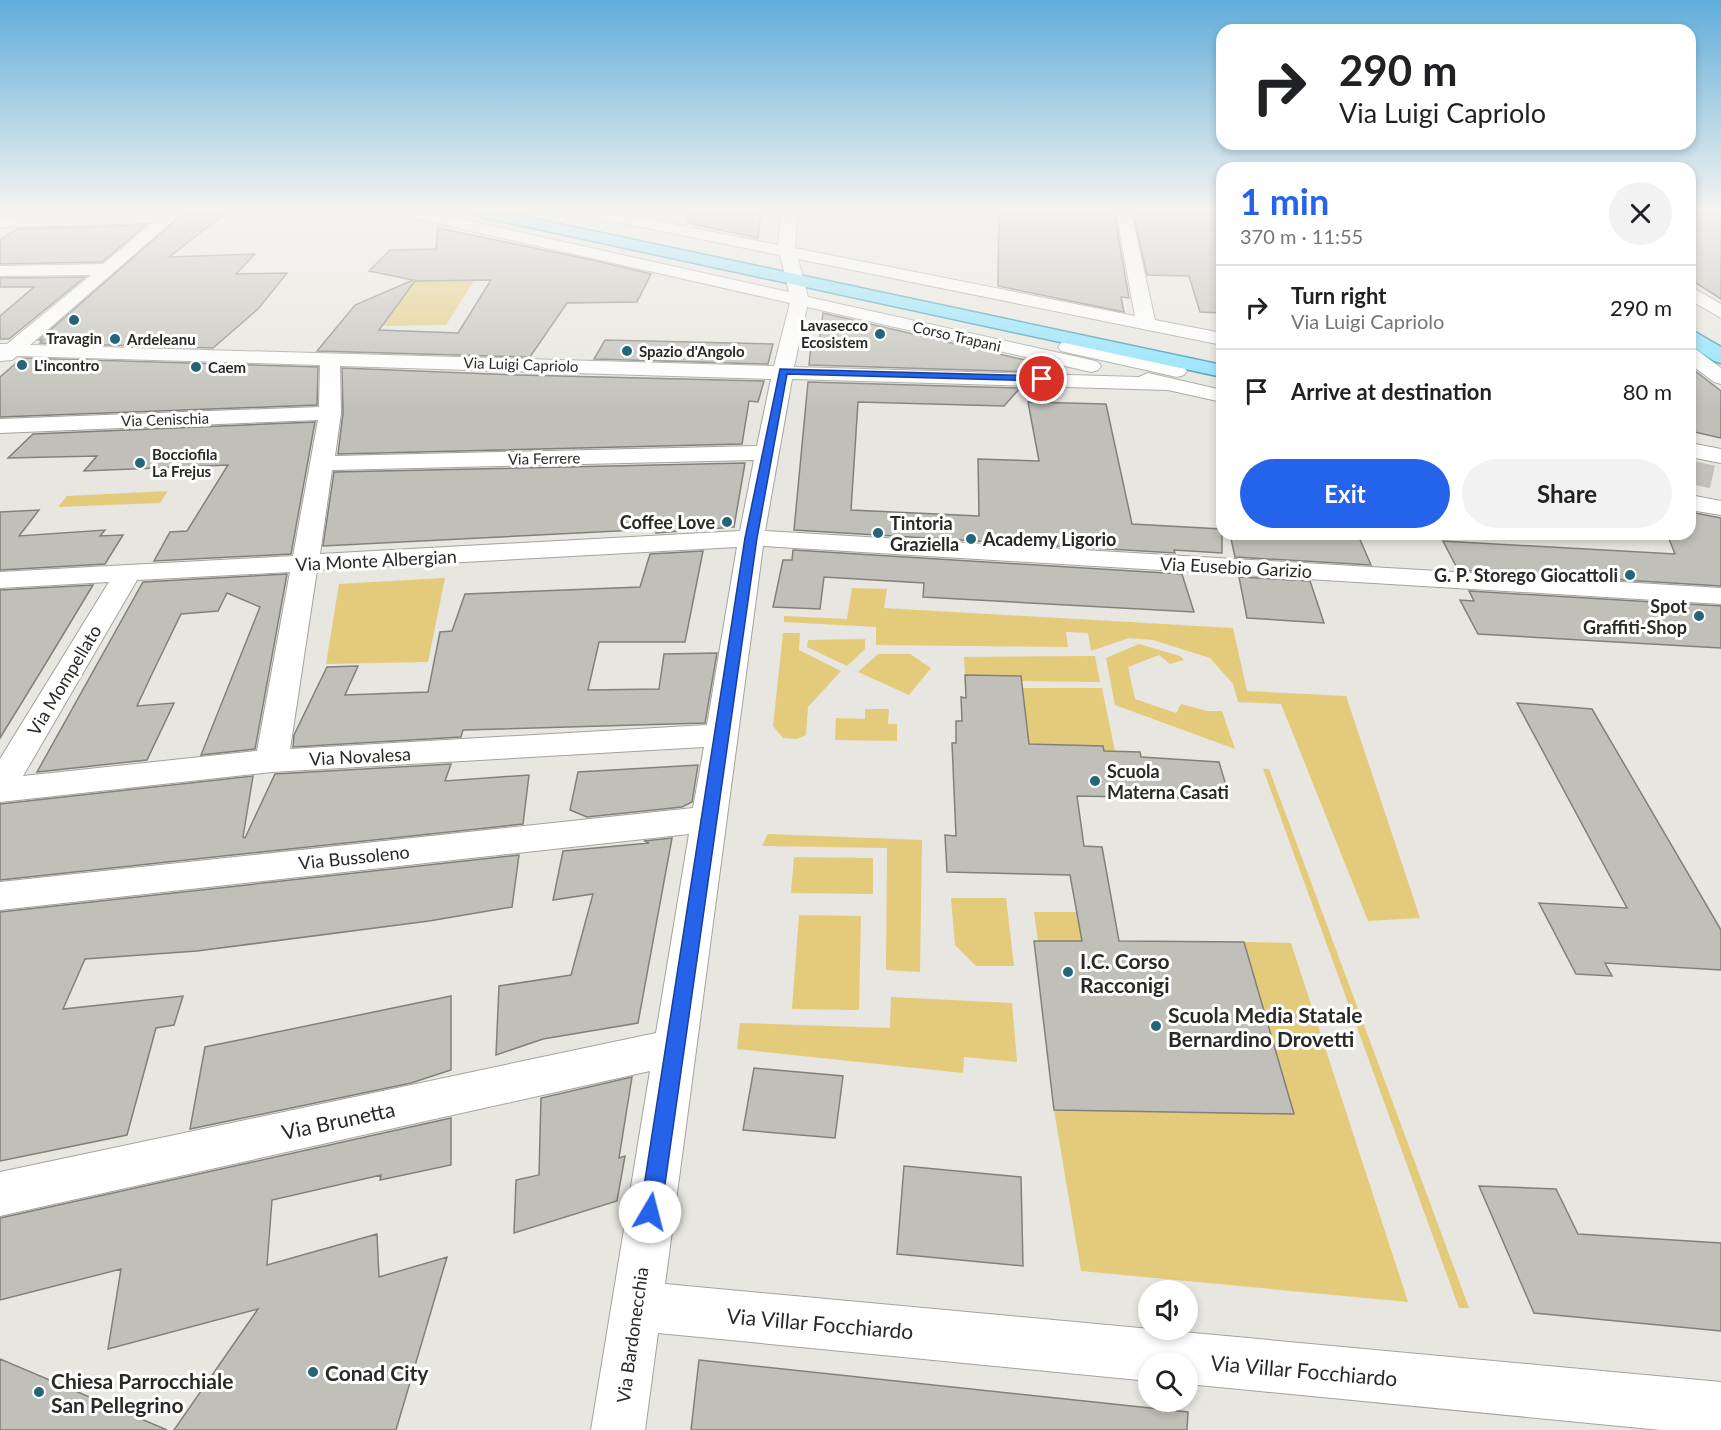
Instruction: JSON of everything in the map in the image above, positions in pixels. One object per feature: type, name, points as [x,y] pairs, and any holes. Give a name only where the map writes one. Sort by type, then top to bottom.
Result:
[{"type":"main road","name":"Corso Trapani","points":[[813,279],[943,312],[1216,360]]},
{"type":"main road","name":"Corso Trapani","points":[[820,279],[967,305],[1216,369]]},
{"type":"main road","points":[[1696,320],[1721,338]]},
{"type":"main road","points":[[1696,339],[1721,357]]},
{"type":"street","points":[[4,353],[96,279]]},
{"type":"street","name":"Via Bardonecchia","points":[[618,1430],[751,538],[783,371],[793,279]]},
{"type":"street","name":"Corso Trapani","points":[[807,279],[1055,372]]},
{"type":"street","name":"Corso Trapani","points":[[816,279],[1124,345],[1216,379]]},
{"type":"street","points":[[1124,279],[1124,345]]},
{"type":"street","points":[[1696,295],[1721,312]]},
{"type":"street","name":"Corso Trapani","points":[[1124,345],[1216,339]]},
{"type":"street","name":"Corso Trapani","points":[[1124,345],[1216,351]]},
{"type":"street","name":"Corso Trapani","points":[[1124,345],[1167,384],[1216,395]]},
{"type":"street","name":"Via Luigi Capriolo","points":[[4,353],[330,358],[783,371],[1055,372],[1094,375],[1124,345]]},
{"type":"street","points":[[272,761],[303,564],[330,413],[330,358]]},
{"type":"street","points":[[1696,359],[1721,378]]},
{"type":"street","name":"Via Luigi Capriolo","points":[[1055,372],[1118,384],[1167,384]]},
{"type":"street","name":"Via Cenischia","points":[[0,426],[330,413]]},
{"type":"street","points":[[1696,437],[1721,442]]},
{"type":"street","points":[[1696,451],[1721,456]]},
{"type":"street","name":"Via Ferrere","points":[[320,463],[768,453]]},
{"type":"street","points":[[1696,486],[1721,492]]},
{"type":"street","points":[[1696,503],[1721,508]]},
{"type":"street","name":"Via Monte Albergian","points":[[0,580],[751,538]]},
{"type":"street","name":"Via Eusebio Garizio","points":[[751,538],[1721,596]]},
{"type":"street","name":"Via Mompellato","points":[[0,789],[128,573]]},
{"type":"street","name":"Via Novalesa","points":[[0,789],[272,761],[722,735]]},
{"type":"street","name":"Via Bussoleno","points":[[0,896],[709,819]]},
{"type":"street","name":"Via Brunetta","points":[[0,1194],[675,1047]]},
{"type":"street","name":"Via Villar Focchiardo","points":[[636,1306],[1721,1409]]},
{"type":"shaded area","points":[[415,281],[474,281],[446,325],[383,326]]},
{"type":"shaded area","points":[[168,491],[160,503],[58,507],[67,496]]},
{"type":"shaded area","points":[[445,578],[428,662],[326,664],[339,584]]},
{"type":"shaded area","points":[[852,588],[887,589],[884,608],[1233,628],[1247,691],[1346,696],[1420,918],[1368,921],[1281,704],[1238,702],[1233,684],[1210,658],[1153,640],[1129,638],[1091,651],[1088,633],[1066,632],[1068,647],[876,645],[876,627],[784,622],[784,616],[847,619]]},
{"type":"shaded area","points":[[783,633],[800,633],[799,650],[841,671],[808,707],[806,735],[797,739],[783,738],[773,726]]},
{"type":"shaded area","points":[[865,639],[865,649],[847,666],[807,647],[808,640]]},
{"type":"shaded area","points":[[1139,644],[1180,656],[1184,660],[1170,664],[1159,655],[1128,667],[1135,699],[1176,713],[1181,704],[1207,711],[1222,711],[1235,749],[1115,705],[1106,658]]},
{"type":"shaded area","points":[[878,654],[910,654],[931,668],[909,695],[858,672]]},
{"type":"shaded area","points":[[1095,656],[1100,682],[1022,681],[1021,676],[965,675],[964,657]]},
{"type":"shaded area","points":[[1022,688],[1102,688],[1115,751],[1104,751],[1103,746],[1070,745],[1030,753]]},
{"type":"shaded area","points":[[865,709],[889,709],[888,724],[897,724],[897,741],[835,740],[836,718],[865,719]]},
{"type":"shaded area","points":[[1263,769],[1269,769],[1469,1308],[1459,1308]]},
{"type":"shaded area","points":[[768,834],[922,840],[920,972],[886,970],[887,848],[762,846]]},
{"type":"shaded area","points":[[794,857],[873,858],[873,894],[791,893]]},
{"type":"shaded area","points":[[951,898],[1006,898],[1014,966],[976,966],[955,945]]},
{"type":"shaded area","points":[[1034,912],[1076,912],[1082,941],[1038,941]]},
{"type":"shaded area","points":[[799,915],[861,916],[859,1010],[792,1009]]},
{"type":"shaded area","points":[[1244,942],[1291,943],[1408,1302],[1198,1282],[1198,1280],[1081,1271],[1054,1110],[1293,1113]]},
{"type":"shaded area","points":[[891,997],[1012,1003],[1017,1062],[964,1057],[963,1073],[737,1049],[740,1023],[890,1028]]},
{"type":"building","points":[[0,279],[83,279],[9,339],[0,339],[0,316],[34,287],[0,287]]},
{"type":"building","points":[[109,279],[282,279],[258,309],[213,348],[40,343],[43,340],[39,340]]},
{"type":"building","points":[[407,279],[649,279],[637,302],[567,303],[530,357],[317,351],[355,305],[413,280]],"holes":[[[491,280],[458,333],[379,330],[415,281]]]},
{"type":"building","points":[[998,279],[1126,279],[1129,298],[1121,297],[1124,312],[998,286]]},
{"type":"building","points":[[1190,279],[1216,279],[1216,313],[1200,312]]},
{"type":"building","points":[[1696,279],[1721,279],[1721,299],[1696,283]]},
{"type":"building","points":[[823,313],[1041,363],[1034,372],[809,365],[811,345],[819,345]]},
{"type":"building","points":[[605,340],[773,344],[768,364],[594,359]]},
{"type":"building","points":[[22,358],[318,367],[317,405],[0,417],[0,377]]},
{"type":"building","points":[[342,368],[764,381],[758,402],[749,401],[742,444],[338,454],[343,413]]},
{"type":"building","points":[[1696,372],[1721,391],[1721,438],[1696,432]]},
{"type":"building","points":[[808,382],[1020,388],[1004,406],[858,402],[851,510],[979,516],[978,459],[1039,461],[1028,402],[1106,404],[1132,524],[1216,529],[1216,540],[1222,540],[1222,553],[1174,550],[1175,553],[794,530]]},
{"type":"building","points":[[315,422],[291,554],[154,561],[170,532],[187,531],[228,465],[84,471],[97,456],[8,458],[33,434]]},
{"type":"building","points":[[745,463],[734,527],[656,533],[657,529],[323,546],[334,472]]},
{"type":"building","points":[[39,510],[19,536],[105,530],[100,536],[123,535],[105,564],[0,570],[0,512]]},
{"type":"building","points":[[1696,513],[1721,518],[1721,586],[1458,570],[1443,541],[1675,554],[1669,540],[1696,540]]},
{"type":"building","points":[[1231,540],[1360,540],[1371,565],[1235,557]]},
{"type":"building","points":[[793,550],[1182,574],[1194,612],[923,597],[924,583],[824,577],[820,609],[773,607],[783,560],[792,560]]},
{"type":"building","points":[[703,551],[685,642],[599,642],[588,690],[659,689],[664,654],[717,653],[705,723],[463,730],[461,737],[293,747],[294,735],[327,667],[358,666],[345,695],[428,692],[440,632],[452,631],[465,594],[640,587],[650,554]]},
{"type":"building","points":[[287,574],[255,749],[201,755],[260,607],[227,593],[218,611],[181,614],[151,676],[137,706],[174,703],[147,760],[37,772],[143,582]]},
{"type":"building","points":[[1239,577],[1310,581],[1324,623],[1247,618]]},
{"type":"building","points":[[93,585],[46,663],[0,738],[0,590]]},
{"type":"building","points":[[1469,591],[1721,606],[1721,648],[1478,634],[1460,600],[1474,601]]},
{"type":"building","points":[[965,675],[1021,676],[1029,744],[1103,746],[1104,751],[1140,752],[1141,757],[1219,762],[1230,799],[1077,796],[1084,846],[1102,847],[1119,941],[1244,942],[1294,1114],[1054,1110],[1034,941],[1082,941],[1070,875],[947,872],[945,835],[956,836],[952,743],[956,743],[956,721],[962,721],[961,697],[966,698]]},
{"type":"building","points":[[1517,703],[1592,709],[1721,930],[1721,970],[1605,963],[1612,976],[1576,974],[1539,903],[1627,908]]},
{"type":"building","points":[[451,764],[445,781],[529,775],[523,824],[0,880],[0,804],[253,776],[243,837],[245,838],[275,774]]},
{"type":"building","points":[[698,765],[692,802],[682,807],[587,817],[570,810],[578,772]]},
{"type":"building","points":[[672,838],[638,1023],[543,1039],[496,1055],[499,986],[571,975],[593,894],[553,900],[563,851],[649,843],[644,841]]},
{"type":"building","points":[[519,855],[512,907],[429,921],[197,951],[85,959],[63,1009],[183,996],[174,1025],[156,1028],[127,1135],[0,1161],[0,912]]},
{"type":"building","points":[[451,996],[451,1070],[411,1083],[190,1129],[205,1047]]},
{"type":"building","points":[[754,1068],[843,1076],[835,1138],[743,1130]]},
{"type":"building","points":[[632,1077],[619,1158],[625,1156],[617,1201],[514,1233],[516,1180],[539,1175],[541,1098]]},
{"type":"building","points":[[451,1118],[451,1165],[380,1180],[381,1175],[272,1200],[267,1265],[377,1234],[379,1277],[447,1257],[396,1430],[174,1430],[258,1309],[108,1349],[121,1269],[0,1300],[0,1218]]},
{"type":"building","points":[[904,1166],[1021,1177],[1023,1266],[897,1254]]},
{"type":"building","points":[[1479,1186],[1556,1189],[1578,1234],[1721,1243],[1721,1331],[1534,1313]]},
{"type":"building","name":"Chiesa Parrocchiale San Pellegrino","points":[[0,1359],[113,1407],[167,1430],[0,1430]]},
{"type":"building","points":[[699,1360],[1138,1407],[1138,1412],[1188,1412],[1187,1430],[691,1430]]},
{"type":"tunnel","points":[[1696,473],[1721,479]]},
{"type":"place","name":"Travagin","points":[[74,320]]},
{"type":"place","name":"Lavasecco Ecosistem","points":[[880,334]]},
{"type":"place","name":"Ardeleanu","points":[[115,339]]},
{"type":"place","name":"Spazio d'Angolo","points":[[627,351]]},
{"type":"place","name":"L'incontro","points":[[22,365]]},
{"type":"place","name":"Caem","points":[[196,367]]},
{"type":"place","name":"Bocciofila La Frejus","points":[[140,463]]},
{"type":"place","name":"Coffee Love","points":[[727,522]]},
{"type":"place","name":"Tintoria Graziella","points":[[878,533]]},
{"type":"place","name":"Academy Ligorio","points":[[971,539]]},
{"type":"place","name":"G. P. Storego Giocattoli","points":[[1630,575]]},
{"type":"place","name":"Spot Graffiti-Shop","points":[[1699,616]]},
{"type":"place","name":"Scuola Materna Casati","points":[[1095,781]]},
{"type":"place","name":"I.C. Corso Racconigi","points":[[1068,972]]},
{"type":"place","name":"Scuola Media Statale Bernardino Drovetti","points":[[1156,1026]]},
{"type":"place","name":"Conad City","points":[[313,1372]]},
{"type":"place","name":"Chiesa Parrocchiale San Pellegrino","points":[[39,1392]]},
{"type":"route","points":[[650,1212],[751,538],[783,371],[1042,379]]}]
